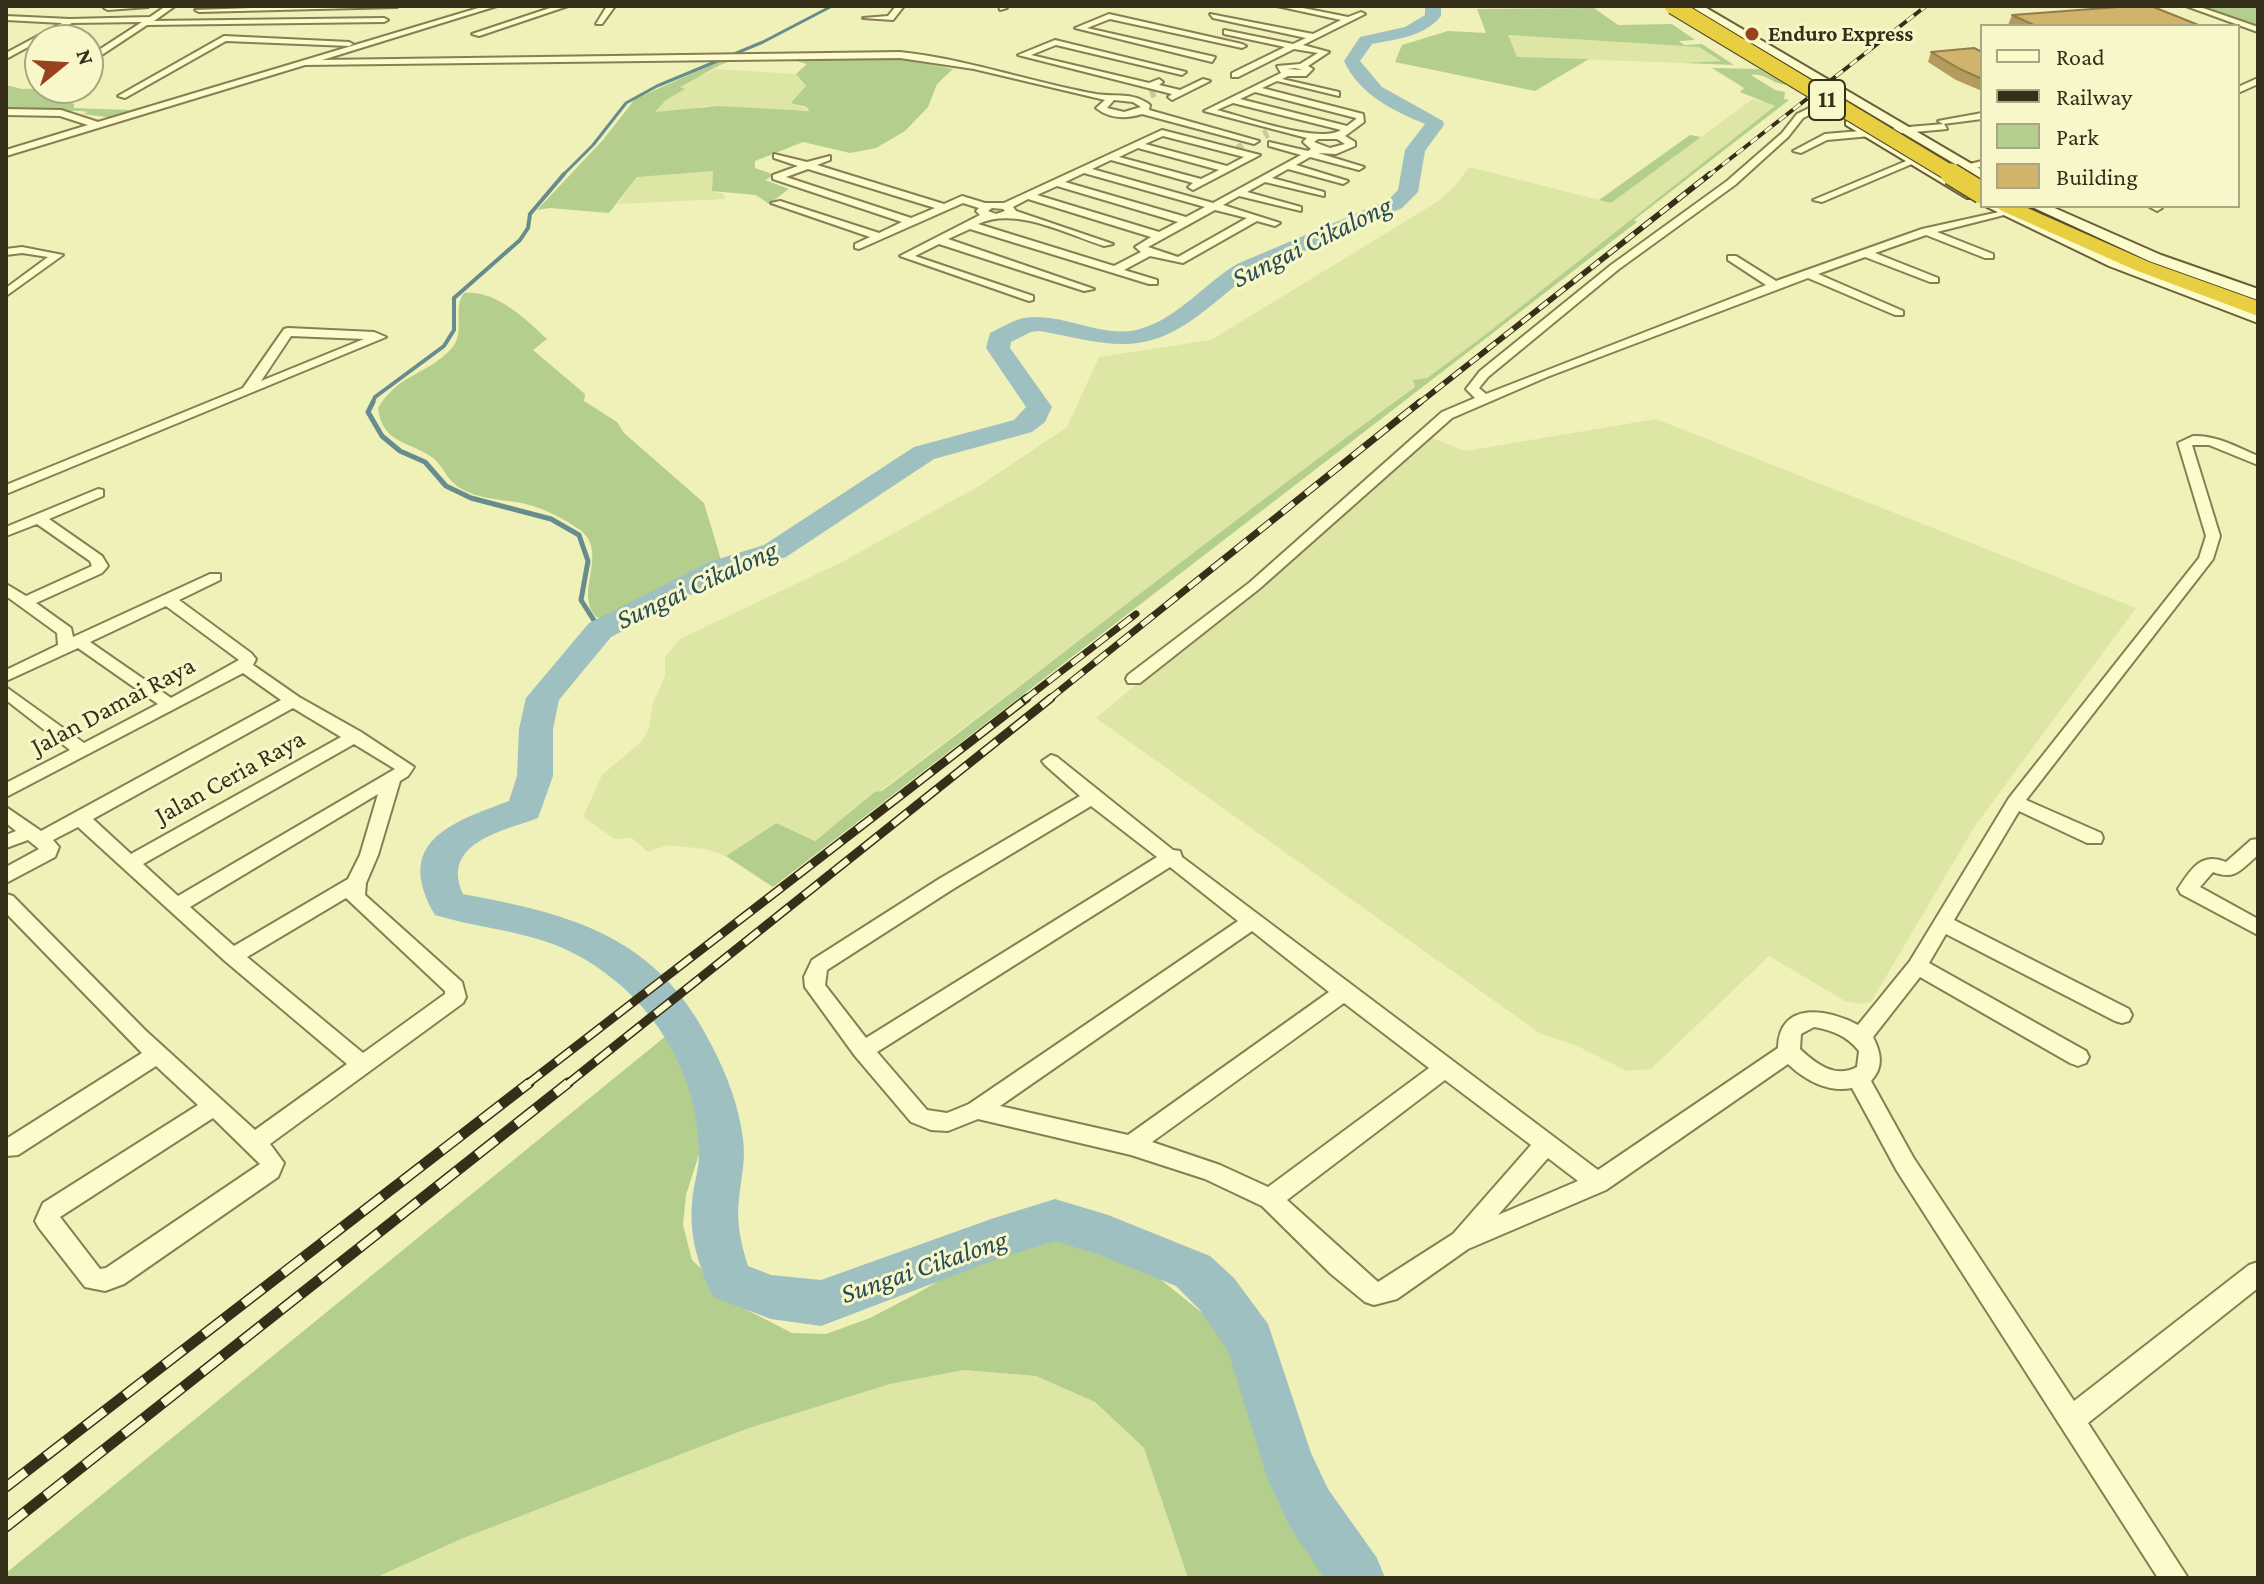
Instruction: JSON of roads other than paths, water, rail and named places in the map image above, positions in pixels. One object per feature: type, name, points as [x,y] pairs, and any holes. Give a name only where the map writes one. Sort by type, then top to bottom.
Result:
[{"type":"highway","name":"11","points":[[1673,6],[1980,192]]},
{"type":"highway","name":"11","points":[[1684,6],[1980,183]]},
{"type":"highway","points":[[2006,208],[2258,309]]},
{"type":"highway","points":[[2183,278],[2258,302]]},
{"type":"street","points":[[370,43],[393,6]]},
{"type":"street","points":[[87,21],[109,7],[258,9],[393,6]]},
{"type":"street","points":[[6,153],[493,6]]},
{"type":"street","points":[[546,6],[560,7]]},
{"type":"street","points":[[599,22],[611,6]]},
{"type":"street","points":[[867,18],[890,18],[900,6]]},
{"type":"street","points":[[1281,6],[1351,20]]},
{"type":"street","points":[[1662,6],[1980,200]]},
{"type":"street","points":[[1695,6],[1980,175]]},
{"type":"street","points":[[2190,6],[2258,30]]},
{"type":"street","points":[[476,34],[560,7]]},
{"type":"street","points":[[104,51],[169,8]]},
{"type":"street","points":[[122,96],[224,38],[258,9]]},
{"type":"street","points":[[1235,75],[1361,14]]},
{"type":"street","points":[[1212,59],[1079,28],[1109,16],[1242,46]]},
{"type":"street","points":[[1213,16],[1314,37]]},
{"type":"street","points":[[6,18],[243,22],[384,20]]},
{"type":"street","points":[[19,27],[32,20]]},
{"type":"street","points":[[6,56],[70,21]]},
{"type":"street","points":[[1181,22],[1325,52],[1304,69]]},
{"type":"street","points":[[1319,26],[1333,29]]},
{"type":"street","points":[[224,38],[370,43]]},
{"type":"street","points":[[306,63],[883,55],[942,61],[1106,102],[1138,100],[1182,72],[1253,41]]},
{"type":"street","points":[[1181,93],[1154,90],[1022,55],[1055,42],[1182,72]]},
{"type":"street","points":[[370,43],[382,61]]},
{"type":"street","points":[[1746,58],[1771,61],[1779,59],[1777,55]]},
{"type":"street","points":[[1266,134],[1209,111],[1287,73],[1280,68],[1304,69],[1318,75]]},
{"type":"street","points":[[1219,71],[1336,94]]},
{"type":"street","points":[[1164,101],[1206,81]]},
{"type":"street","points":[[1254,89],[1360,116],[1361,120],[1339,136]]},
{"type":"street","points":[[1138,100],[1147,107],[1142,111]]},
{"type":"street","points":[[1232,100],[1349,129]]},
{"type":"street","points":[[1106,102],[1103,110],[1113,113],[1142,111],[1266,134],[1339,136],[1350,141],[1354,148],[1314,151],[1140,247],[1179,261],[1255,218]]},
{"type":"street","points":[[1484,399],[1472,389],[1484,374],[1615,267],[1731,183],[1785,135],[1800,116],[1806,112],[1831,109]]},
{"type":"street","points":[[6,114],[79,120],[97,125]]},
{"type":"street","points":[[1947,123],[1980,116]]},
{"type":"street","points":[[1798,151],[1817,139],[1865,131],[1980,122]]},
{"type":"street","points":[[1008,210],[1028,196],[1162,133],[1256,154],[1176,196]]},
{"type":"street","points":[[1238,149],[1266,134]]},
{"type":"street","points":[[1313,137],[1309,144],[1314,151]]},
{"type":"street","points":[[1272,144],[1314,151],[1359,167]]},
{"type":"street","points":[[1137,145],[1228,169]]},
{"type":"street","points":[[796,148],[773,157],[944,207]]},
{"type":"street","points":[[1110,157],[1202,182]]},
{"type":"street","points":[[827,158],[777,177],[911,222]]},
{"type":"street","points":[[1818,200],[1914,161]]},
{"type":"street","points":[[1966,166],[1980,164]]},
{"type":"street","points":[[1287,166],[1343,181]]},
{"type":"street","points":[[1084,170],[1275,223]]},
{"type":"street","points":[[1263,179],[1320,194]]},
{"type":"street","points":[[1057,183],[1188,221]]},
{"type":"street","points":[[1238,193],[1297,209]]},
{"type":"street","points":[[1028,196],[1160,236]]},
{"type":"street","points":[[859,246],[962,199],[986,211],[1008,210],[1108,244]]},
{"type":"street","points":[[776,203],[880,237]]},
{"type":"street","points":[[1134,679],[1254,586],[1439,421],[1484,399],[1926,231],[2006,208],[2115,263],[2258,318]]},
{"type":"street","points":[[2041,208],[2143,254],[2258,295]]},
{"type":"street","points":[[986,211],[969,225],[905,256],[1029,298]]},
{"type":"street","points":[[969,225],[1153,282]]},
{"type":"street","points":[[1926,231],[1989,256]]},
{"type":"street","points":[[939,240],[1088,289]]},
{"type":"street","points":[[6,252],[22,250],[58,255],[6,293]]},
{"type":"street","points":[[1072,284],[1149,252]]},
{"type":"street","points":[[1867,254],[1934,280]]},
{"type":"street","points":[[1732,258],[1775,286]]},
{"type":"street","points":[[1809,274],[1899,313]]},
{"type":"street","points":[[6,490],[263,385],[380,337],[288,332],[248,391]]},
{"type":"street","points":[[1860,1037],[1881,1015],[1917,966],[2015,802],[2206,559],[2213,536],[2185,443],[2190,439],[2205,441],[2258,461]]},
{"type":"street","points":[[6,532],[98,493]]},
{"type":"street","points":[[24,603],[100,566],[97,559],[40,519]]},
{"type":"street","points":[[6,676],[69,642],[215,577]]},
{"type":"street","points":[[6,589],[65,631],[69,642],[169,704]]},
{"type":"street","points":[[167,599],[245,656],[248,659],[244,666],[293,701],[405,767],[402,772],[176,906]]},
{"type":"street","points":[[6,669],[21,662],[30,664]]},
{"type":"street","name":"Jalan Damai Raya","points":[[6,791],[244,666]]},
{"type":"street","points":[[6,692],[83,751]]},
{"type":"street","points":[[6,842],[36,835],[80,818],[293,701]]},
{"type":"street","name":"Jalan Ceria Raya","points":[[131,862],[355,736]]},
{"type":"street","points":[[1051,761],[1092,797],[1173,856],[1344,992],[1598,1183]]},
{"type":"street","points":[[254,1143],[441,1010],[454,1000],[457,993],[357,902],[356,883],[369,855],[392,778]]},
{"type":"street","points":[[1092,797],[946,884],[819,965],[814,977],[815,987],[919,1116],[931,1121],[948,1122],[977,1110],[1254,920]]},
{"type":"street","points":[[2015,802],[2094,838]]},
{"type":"street","points":[[6,813],[50,847],[48,852],[6,876]]},
{"type":"street","points":[[80,818],[232,956],[363,1065]]},
{"type":"street","points":[[2257,847],[2228,870],[2210,863],[2188,889],[2258,928]]},
{"type":"street","points":[[863,1050],[1173,856]]},
{"type":"street","points":[[232,956],[356,883]]},
{"type":"street","points":[[6,901],[157,1054],[214,1106],[254,1143],[273,1163],[270,1170],[115,1276],[105,1280],[94,1279],[47,1221],[51,1210],[214,1106]]},
{"type":"street","points":[[1943,923],[2122,1015]]},
{"type":"street","points":[[1917,966],[2078,1057]]},
{"type":"street","points":[[1131,1145],[1344,992]]},
{"type":"street","points":[[1814,1019],[1839,1023],[1868,1046],[1870,1065],[1858,1078],[1833,1080],[1820,1076],[1789,1052],[1790,1032],[1803,1021],[1814,1019]]},
{"type":"street","points":[[977,1110],[1131,1145],[1212,1172],[1270,1199],[1347,1273],[1374,1294],[1388,1291],[1460,1242],[1598,1183],[1789,1052]]},
{"type":"street","points":[[10,1148],[157,1054]]},
{"type":"street","points":[[1270,1199],[1444,1068]]},
{"type":"street","points":[[1858,1078],[1905,1164],[2174,1578]]},
{"type":"street","points":[[1460,1242],[1546,1144]]},
{"type":"street","points":[[2070,1421],[2258,1273]]},
{"type":"waterway","points":[[564,174],[593,145],[626,103],[657,86],[763,42],[832,6]]},
{"type":"waterway","name":"Sungai Cikalong","points":[[1357,1578],[1309,1508],[1287,1461],[1250,1341],[1217,1294],[1193,1271],[1108,1236],[1055,1220],[994,1239],[821,1303],[771,1297],[730,1281],[720,1253],[715,1224],[722,1150],[713,1101],[681,1026],[658,994],[631,969],[600,949],[567,934],[530,922],[449,905],[438,875],[440,861],[457,839],[484,824],[525,809],[535,776],[536,729],[543,698],[600,630],[720,568],[775,551],[924,453],[1023,426],[1036,416],[1039,407],[998,348],[999,338],[1026,325],[1040,324],[1123,339],[1149,335],[1190,311],[1226,280],[1245,269],[1395,204],[1408,192],[1415,150],[1435,125],[1434,121],[1375,90],[1352,61],[1366,40],[1419,27],[1433,16],[1433,6]]},
{"type":"waterway","points":[[372,404],[375,397],[444,346],[454,330],[454,298],[520,240],[528,228],[530,214],[564,174]]},
{"type":"waterway","points":[[372,404],[368,412],[382,436],[400,451],[425,462],[446,486],[471,498],[551,519],[579,535],[588,561],[581,600],[600,630]]},
{"type":"tunnel","points":[[1150,94],[1155,92]]},
{"type":"tunnel","points":[[1264,135],[1268,133]]},
{"type":"tunnel","points":[[1238,149],[1243,146]]},
{"type":"railway","points":[[1708,176],[1926,6]]},
{"type":"railway","points":[[1418,404],[1710,174]]},
{"type":"railway","points":[[1048,700],[1420,402]]},
{"type":"railway","points":[[1024,700],[1136,614]]},
{"type":"railway","points":[[526,1085],[1027,698]]},
{"type":"railway","points":[[566,1085],[1051,698]]},
{"type":"railway","points":[[6,1487],[529,1083]]},
{"type":"railway","points":[[6,1527],[568,1083]]},
{"type":"place","name":"Enduro Express","points":[[1752,34]]}]
